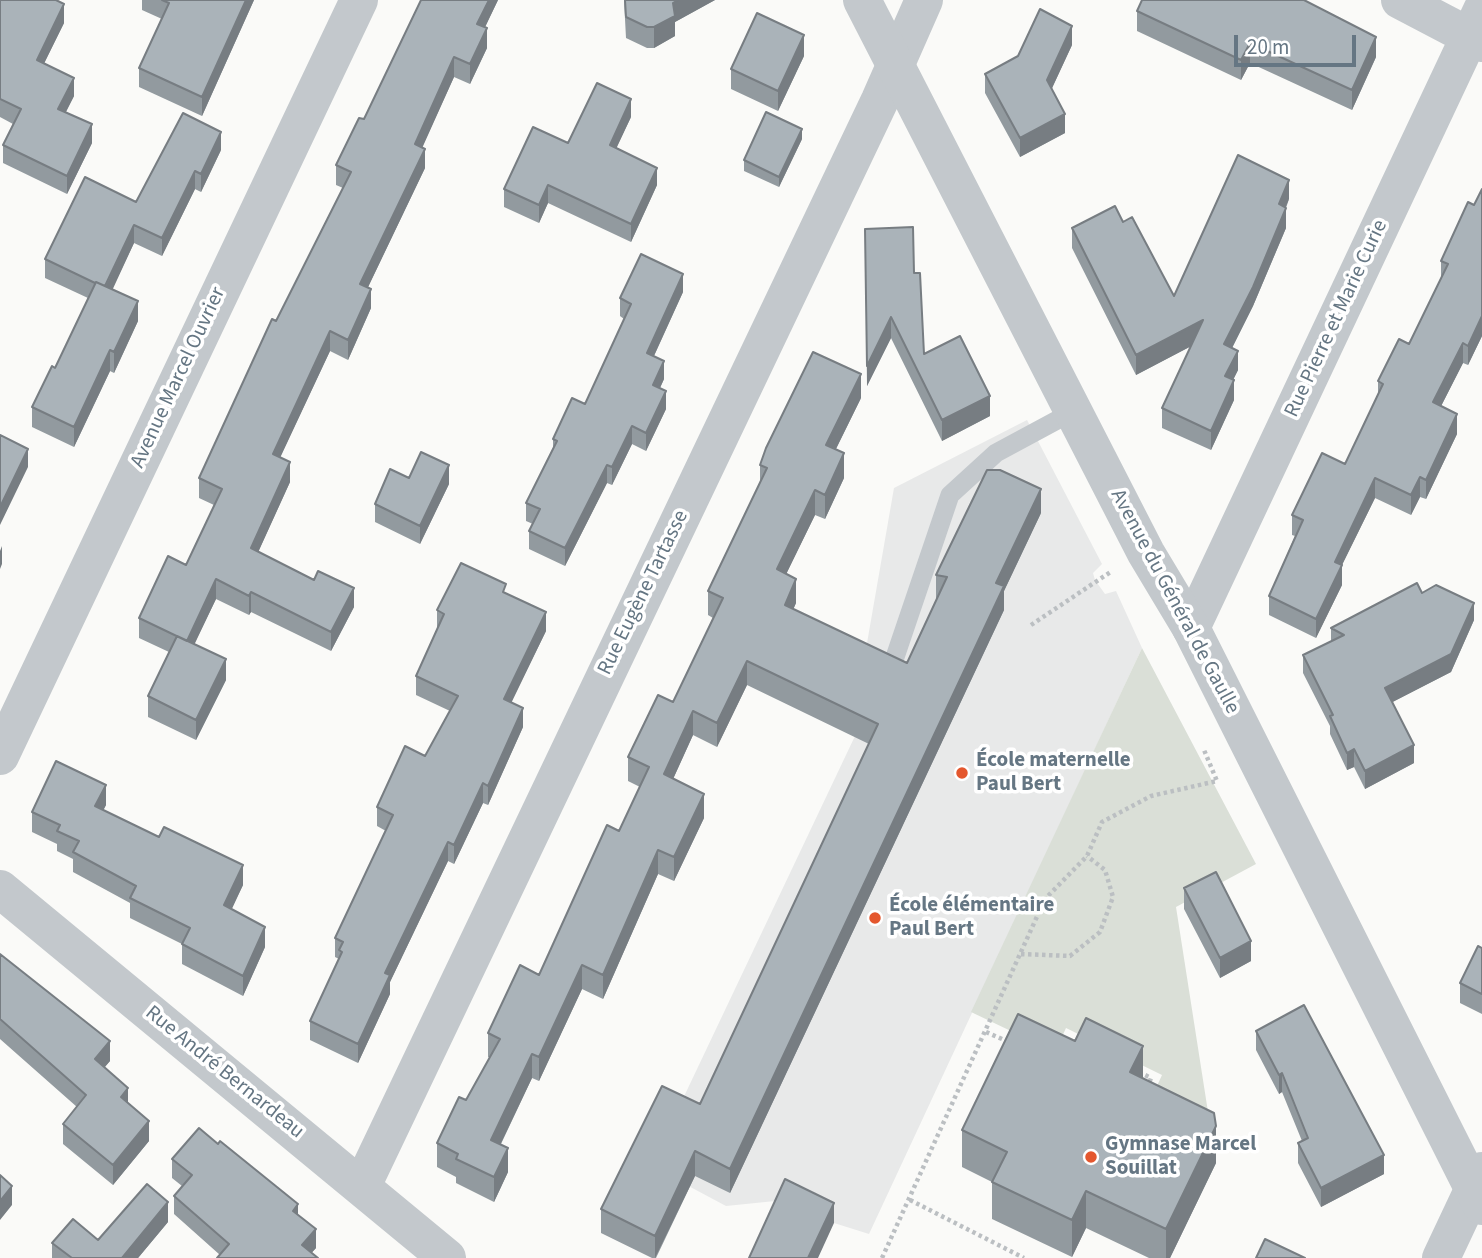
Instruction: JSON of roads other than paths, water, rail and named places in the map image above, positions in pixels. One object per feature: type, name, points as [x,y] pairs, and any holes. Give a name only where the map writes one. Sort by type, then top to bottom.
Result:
[{"type":"street","name":"Avenue Marcel Ouvrier","points":[[0,756],[359,0]]},
{"type":"street","name":"Avenue du Général de Gaulle","points":[[862,0],[1146,552],[1191,628],[1479,1189]]},
{"type":"street","name":"Rue Eugène Tartasse","points":[[362,1186],[924,0]]},
{"type":"street","points":[[1400,0],[1478,30]]},
{"type":"street","name":"Rue Pierre et Marie Curie","points":[[1191,628],[1478,30]]},
{"type":"street","name":"Rue André Bernardeau","points":[[0,889],[447,1258]]},
{"type":"street","points":[[1441,1258],[1479,1189]]},
{"type":"lane","points":[[893,663],[950,495],[996,453],[1074,411]]},
{"type":"place","name":"École maternelle Paul Bert","points":[[962,773]]},
{"type":"place","name":"École élémentaire Paul Bert","points":[[875,918]]},
{"type":"place","name":"Gymnase Marcel Souillat","points":[[1091,1157]]}]
